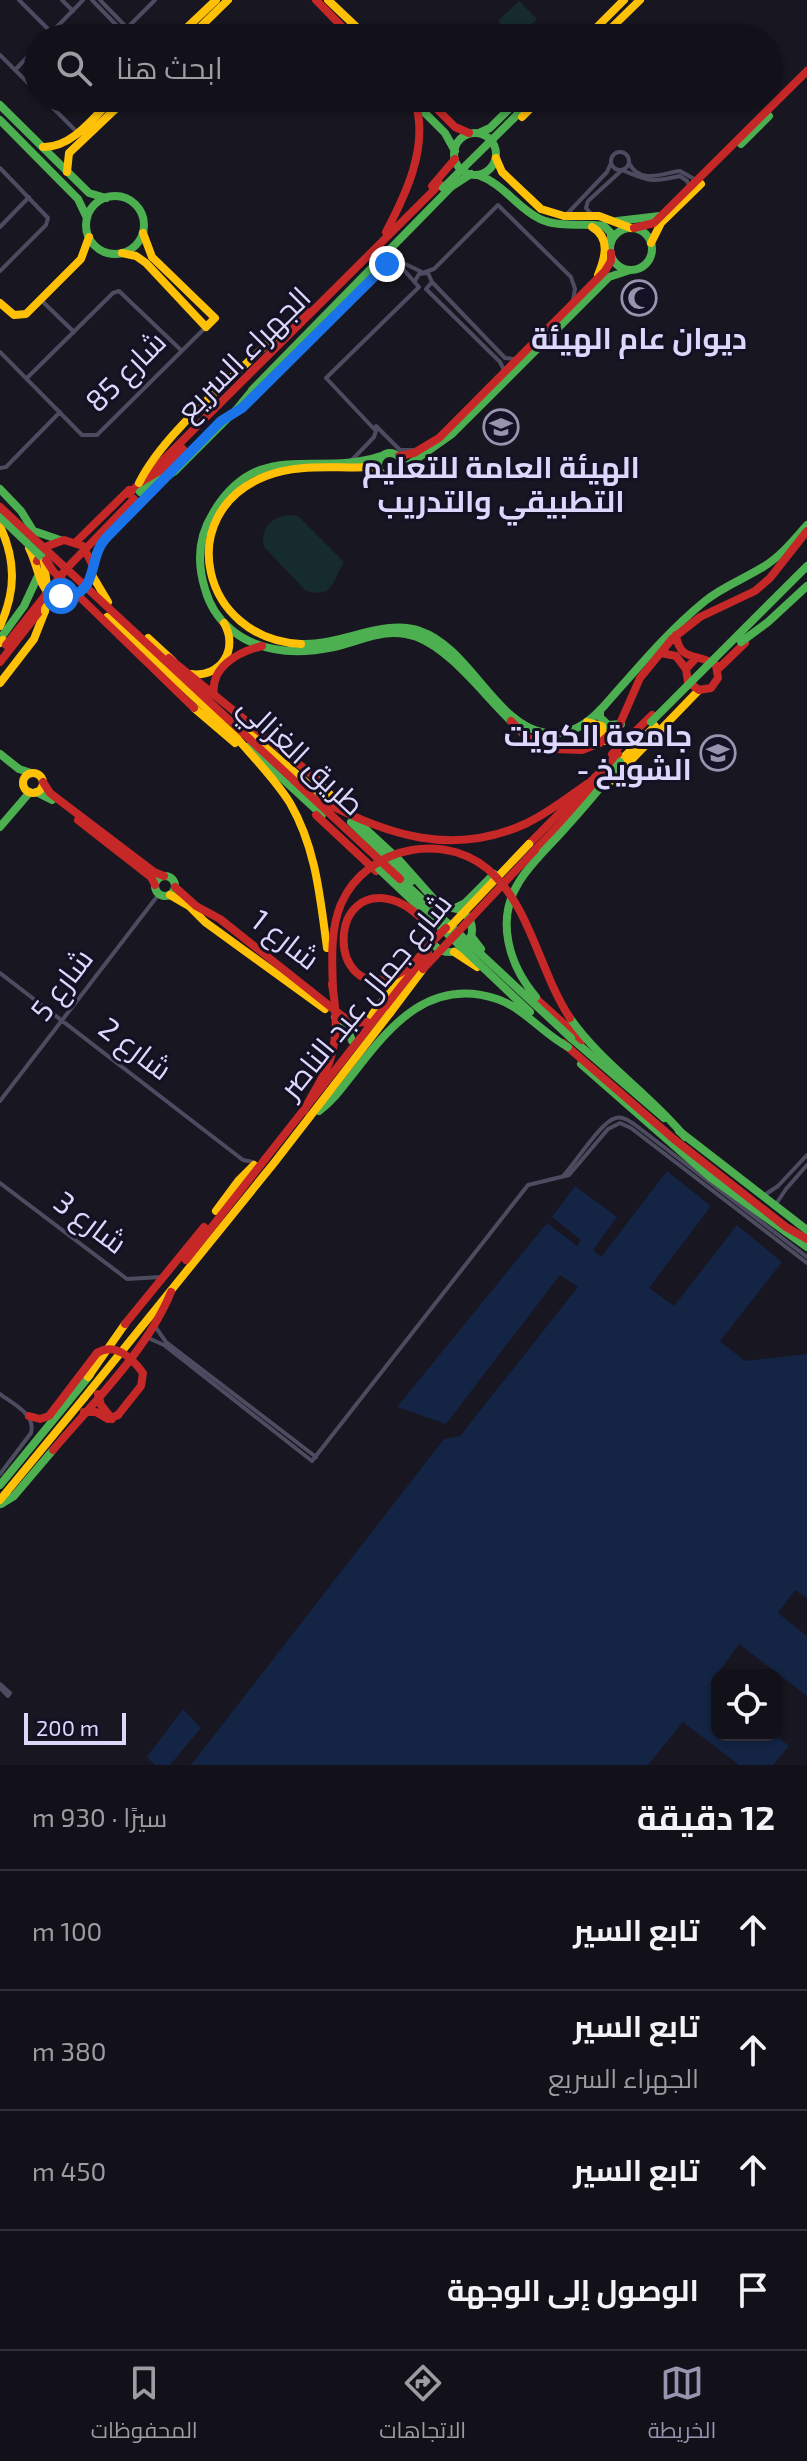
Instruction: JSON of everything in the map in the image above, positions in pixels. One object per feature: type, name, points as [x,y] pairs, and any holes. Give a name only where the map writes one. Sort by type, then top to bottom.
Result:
[{"type":"main road","points":[[193,24],[212,8],[228,0]]},
{"type":"main road","points":[[316,0],[339,24]]},
{"type":"main road","points":[[328,0],[353,24]]},
{"type":"main road","points":[[597,24],[621,0]]},
{"type":"main road","points":[[607,24],[631,0]]},
{"type":"main road","points":[[615,24],[640,0]]},
{"type":"main road","points":[[200,24],[212,8]]},
{"type":"main road","points":[[783,96],[807,71]]},
{"type":"main road","points":[[783,100],[807,77]]},
{"type":"main road","points":[[0,105],[89,193],[133,202],[144,219],[143,233],[149,260],[206,327]]},
{"type":"main road","points":[[43,147],[64,145],[105,112]]},
{"type":"main road","points":[[386,232],[403,200],[421,136],[417,112]]},
{"type":"main road","points":[[423,112],[441,130],[461,169],[497,181],[548,222],[593,227],[604,235],[604,259],[595,280]]},
{"type":"main road","points":[[439,112],[459,130],[490,139],[500,169],[528,205],[552,214],[592,215],[617,221],[644,233],[651,243]]},
{"type":"main road","name":"الجهراء السريع","points":[[474,133],[490,128],[508,112]]},
{"type":"main road","name":"الجهراء السريع","points":[[0,653],[67,568],[140,488],[509,112]]},
{"type":"main road","name":"الجهراء السريع","points":[[0,641],[65,563],[519,112]]},
{"type":"main road","points":[[474,174],[491,168],[505,133],[527,112]]},
{"type":"main road","points":[[749,132],[768,112]]},
{"type":"main road","points":[[630,270],[617,265],[611,248],[619,232],[649,226],[770,112]]},
{"type":"main road","points":[[441,130],[448,127],[444,117]]},
{"type":"main road","points":[[0,120],[82,204],[89,237],[81,259]]},
{"type":"main road","points":[[455,155],[459,140],[474,133]]},
{"type":"main road","points":[[67,172],[69,153],[76,137]]},
{"type":"main road","name":"الجهراء السريع","points":[[76,542],[444,174],[455,155]]},
{"type":"main road","name":"الجهراء السريع","points":[[92,563],[101,543],[451,187],[474,174]]},
{"type":"main road","points":[[450,432],[504,372],[573,306],[609,277],[640,268],[649,260],[651,243],[661,223],[694,185]]},
{"type":"main road","points":[[73,194],[82,186]]},
{"type":"main road","points":[[87,218],[94,206],[106,198]]},
{"type":"main road","points":[[617,221],[662,215]]},
{"type":"main road","points":[[218,512],[260,477],[286,469],[369,467],[390,478],[441,440],[573,306],[608,266],[611,233],[604,226],[576,226]]},
{"type":"main road","points":[[122,253],[137,244],[143,233]]},
{"type":"main road","points":[[89,237],[101,251],[149,260]]},
{"type":"main road","points":[[0,303],[10,313],[22,315],[81,259],[101,251]]},
{"type":"main road","name":"شارع 85","points":[[149,260],[215,318],[206,327]]},
{"type":"main road","points":[[140,488],[144,469],[267,344],[287,329]]},
{"type":"main road","points":[[140,488],[175,471],[255,387]]},
{"type":"main road","points":[[441,440],[408,456],[390,453],[368,461],[293,461],[276,464],[240,481],[218,512],[209,545],[211,605],[224,623],[238,635],[262,646],[288,648],[312,647],[386,632],[421,638],[437,646],[533,743],[567,751],[588,748],[604,741],[621,724],[637,685],[676,635],[698,618],[743,599],[761,587],[807,531]]},
{"type":"main road","points":[[378,470],[381,456]]},
{"type":"main road","points":[[399,456],[401,470]]},
{"type":"main road","points":[[0,489],[21,511],[34,532],[44,559],[47,594],[45,611],[34,639],[0,683]]},
{"type":"main road","points":[[0,500],[30,530],[76,542],[88,552],[92,575],[86,586],[71,596],[56,595],[42,586],[37,577],[45,547],[61,540]]},
{"type":"main road","name":"طريق الغزالي","points":[[0,507],[569,1043]]},
{"type":"main road","name":"طريق الغزالي","points":[[0,518],[41,561],[462,942],[480,970],[613,1095],[710,1177],[807,1247]]},
{"type":"main road","points":[[312,647],[385,626],[417,629],[442,642],[528,728],[546,735],[560,735],[587,722],[666,639],[718,591],[771,562],[807,525]]},
{"type":"main road","points":[[0,526],[11,552],[15,582],[11,602],[0,626]]},
{"type":"main road","points":[[738,640],[774,589],[807,558]]},
{"type":"main road","points":[[708,659],[807,558]]},
{"type":"main road","points":[[41,561],[194,708],[268,770]]},
{"type":"main road","name":"شارع جمال عبد الناصر","points":[[0,1504],[165,1283],[438,952],[807,566]]},
{"type":"main road","points":[[750,574],[751,583],[761,587]]},
{"type":"main road","name":"طريق الغزالي","points":[[92,575],[109,603],[218,702],[340,806],[399,860],[439,905],[468,917],[462,942]]},
{"type":"main road","name":"الجهراء السريع","points":[[0,641],[24,606],[37,577]]},
{"type":"main road","points":[[738,640],[768,622],[807,581]]},
{"type":"main road","points":[[659,653],[672,653],[682,661],[691,686],[699,690],[707,689],[714,685],[718,669],[807,581]]},
{"type":"main road","points":[[731,582],[745,584],[743,599]]},
{"type":"main road","points":[[209,587],[237,621],[254,633],[288,648]]},
{"type":"main road","points":[[0,662],[43,606],[56,595]]},
{"type":"main road","name":"طريق الغزالي","points":[[71,596],[90,606],[423,914],[435,947],[462,942],[479,947],[614,1069],[762,1195],[807,1229]]},
{"type":"main road","points":[[185,671],[203,676],[227,655],[231,641],[224,623]]},
{"type":"main road","points":[[676,635],[678,648],[687,656],[708,659],[718,669]]},
{"type":"main road","name":"شارع جمال عبد الناصر","points":[[0,1488],[82,1392],[264,1158],[307,1113],[449,927],[587,784],[738,640]]},
{"type":"main road","points":[[218,702],[211,686],[213,678],[232,658],[262,646]]},
{"type":"main road","points":[[151,648],[179,664],[316,778],[340,806]]},
{"type":"main road","points":[[0,1488],[264,1158],[421,954],[435,914],[465,903],[686,674],[695,659]]},
{"type":"main road","name":"شارع جمال عبد الناصر","points":[[0,1504],[98,1389],[294,1131],[429,965],[462,942],[479,915],[699,690]]},
{"type":"main road","points":[[600,710],[600,717],[608,725],[621,724]]},
{"type":"main road","points":[[239,720],[351,822],[454,924],[462,942],[450,943],[444,938],[438,932],[411,910],[402,905],[380,898],[365,901],[349,913],[344,923],[341,940],[352,967],[368,977],[384,979],[394,976],[406,968],[425,950],[439,934],[442,931],[449,927]]},
{"type":"main road","points":[[587,722],[602,726],[604,741]]},
{"type":"main road","points":[[230,730],[288,800],[305,833],[318,878],[333,989]]},
{"type":"main road","points":[[0,757],[19,769],[37,774],[50,793],[154,872],[173,879],[173,891],[157,890]]},
{"type":"main road","points":[[0,757],[29,788],[48,797],[151,877],[157,890]]},
{"type":"main road","points":[[620,762],[526,872],[513,893],[507,933],[516,969],[569,1043],[675,1140],[786,1227],[807,1239]]},
{"type":"main road","points":[[29,788],[31,773]]},
{"type":"main road","points":[[0,824],[29,788],[43,782]]},
{"type":"main road","points":[[305,792],[380,830],[419,840],[460,841],[525,824],[587,784]]},
{"type":"main road","points":[[307,1113],[312,1091],[330,1064],[334,1048],[336,1027],[331,955],[334,924],[346,893],[367,869],[401,852],[427,847],[462,854],[488,869],[514,899],[554,992],[581,1033],[685,1137]]},
{"type":"main road","points":[[157,890],[158,879],[164,876]]},
{"type":"main road","name":"شارع 1","points":[[173,891],[212,914],[349,1026]]},
{"type":"main road","name":"شارع 1","points":[[173,891],[205,922],[310,995]]},
{"type":"main road","points":[[205,922],[205,915],[212,914]]},
{"type":"main road","points":[[307,1113],[333,1099],[397,1020],[416,1006],[438,996],[468,993],[500,1000],[569,1043],[685,1137],[807,1229]]},
{"type":"main road","points":[[352,1041],[349,1026],[367,1022]]},
{"type":"main road","points":[[88,1377],[125,1324],[239,1180],[264,1158]]},
{"type":"main road","points":[[0,1504],[14,1496],[125,1364],[164,1309],[165,1283]]},
{"type":"main road","points":[[29,1416],[46,1418],[103,1347],[110,1347],[137,1365],[143,1373],[141,1386],[115,1417],[101,1411],[78,1412]]},
{"type":"main road","points":[[65,1407],[69,1389]]},
{"type":"main road","points":[[98,1389],[101,1411]]},
{"type":"street","points":[[19,0],[42,24]]},
{"type":"street","points":[[62,0],[73,11]]},
{"type":"street","points":[[60,24],[83,0]]},
{"type":"street","points":[[92,0],[119,24]]},
{"type":"street","points":[[100,0],[121,24]]},
{"type":"street","points":[[132,24],[155,0]]},
{"type":"street","points":[[1,59],[24,79]]},
{"type":"street","points":[[15,70],[24,61]]},
{"type":"street","points":[[56,112],[76,137]]},
{"type":"street","points":[[564,216],[607,172],[614,154],[620,152],[626,154],[634,171],[648,176],[662,176],[678,170],[694,185]]},
{"type":"street","points":[[611,163],[613,168],[646,181],[680,176],[694,185]]},
{"type":"street","points":[[592,215],[586,208],[588,201],[629,163]]},
{"type":"street","points":[[0,168],[48,218],[46,225],[0,271]]},
{"type":"street","points":[[0,227],[29,197]]},
{"type":"street","points":[[415,281],[424,272],[434,269],[498,205],[571,277],[575,289],[573,306]]},
{"type":"street","points":[[0,257],[7,264]]},
{"type":"street","points":[[396,261],[419,287],[426,289],[496,353],[507,359],[518,358]]},
{"type":"street","points":[[221,421],[242,408],[387,264],[396,261],[424,272],[432,280],[496,353],[504,372]]},
{"type":"street","points":[[426,289],[434,269]]},
{"type":"street","points":[[327,377],[419,287]]},
{"type":"street","points":[[26,378],[113,293],[119,291],[182,351]]},
{"type":"street","points":[[41,300],[74,332]]},
{"type":"street","name":"شارع 85","points":[[0,352],[82,435],[97,435],[206,327]]},
{"type":"street","points":[[327,377],[400,450],[424,449]]},
{"type":"street","points":[[327,377],[376,431],[350,462]]},
{"type":"street","points":[[3,468],[60,412]]},
{"type":"street","name":"شارع 5","points":[[0,1101],[157,890]]},
{"type":"street","name":"شارع 2","points":[[0,973],[243,1160]]},
{"type":"street","points":[[561,1178],[605,1125],[622,1118],[634,1124],[807,1257]]},
{"type":"street","points":[[314,1459],[526,1188],[539,1181],[567,1177],[614,1125],[625,1124],[807,1263]]},
{"type":"street","points":[[762,1195],[773,1190],[807,1155]]},
{"type":"street","points":[[247,1177],[243,1160],[252,1162],[264,1158]]},
{"type":"street","points":[[776,1206],[807,1165]]},
{"type":"street","name":"شارع 3","points":[[0,1183],[127,1279],[165,1283]]},
{"type":"street","points":[[152,1319],[166,1342],[314,1459]]},
{"type":"street","points":[[138,1335],[164,1345],[314,1459]]},
{"type":"street","points":[[0,1394],[29,1416],[33,1426],[0,1474]]},
{"type":"green space","points":[[519,1],[537,19],[532,24],[501,24],[498,21]]},
{"type":"green space","points":[[288,515],[298,516],[344,562],[331,586],[322,593],[305,590],[264,547],[268,525]]},
{"type":"water","points":[[667,1171],[711,1206],[649,1288],[674,1306],[737,1225],[782,1262],[720,1341],[745,1361],[807,1354],[807,1598],[795,1590],[778,1613],[807,1636],[807,1696],[783,1678],[783,1669],[772,1669],[739,1644],[721,1669],[711,1669],[710,1684],[711,1741],[783,1741],[789,1746],[773,1765],[739,1765],[683,1722],[648,1765],[191,1765],[444,1439],[460,1436],[578,1287],[560,1275],[446,1424],[397,1407],[547,1223],[577,1246],[581,1240],[552,1217],[575,1186],[617,1217],[593,1250],[601,1257]]},
{"type":"water","points":[[183,1709],[201,1728],[170,1765],[155,1765],[147,1757]]},
{"type":"traffic: fast","points":[[0,105],[89,193],[106,198]]},
{"type":"traffic: fast","points":[[424,112],[445,133],[455,151]]},
{"type":"traffic: fast","points":[[479,133],[490,128],[506,112]]},
{"type":"traffic: fast","points":[[513,119],[520,112]]},
{"type":"traffic: fast","points":[[741,144],[769,116]]},
{"type":"traffic: fast","points":[[443,188],[513,119]]},
{"type":"traffic: fast","points":[[0,120],[78,199],[87,218]]},
{"type":"traffic: fast","points":[[475,133],[490,139],[496,154],[490,169],[475,175],[460,169],[454,154],[460,139],[475,133]]},
{"type":"traffic: fast","points":[[252,390],[451,187],[471,174]]},
{"type":"traffic: fast","points":[[478,175],[495,184],[540,219],[604,226],[611,233],[611,243]]},
{"type":"traffic: fast","points":[[115,196],[126,198],[135,205],[142,214],[144,225],[142,236],[135,245],[126,252],[115,254],[104,252],[95,245],[88,236],[86,225],[88,214],[95,205],[104,198],[115,196]]},
{"type":"traffic: fast","points":[[617,221],[660,216]]},
{"type":"traffic: fast","points":[[631,228],[646,234],[652,249],[646,264],[631,270],[616,264],[610,249],[616,234],[631,228]]},
{"type":"traffic: fast","points":[[401,470],[452,434],[609,277],[630,270]]},
{"type":"traffic: fast","points":[[236,410],[255,387]]},
{"type":"traffic: fast","points":[[140,492],[175,471],[236,410]]},
{"type":"traffic: fast","points":[[390,453],[399,456],[402,465],[399,474],[390,477],[381,474],[378,465],[381,456],[390,453]]},
{"type":"traffic: fast","points":[[381,456],[357,462],[269,467],[249,475],[230,490],[208,522],[200,550],[201,570],[209,601],[230,629],[251,642],[274,649],[319,650],[385,633],[417,637],[455,662],[511,721]]},
{"type":"traffic: fast","points":[[0,489],[21,511],[34,532]]},
{"type":"traffic: fast","points":[[0,517],[48,563]]},
{"type":"traffic: fast","points":[[301,644],[392,628],[420,631],[453,653],[513,717],[529,728],[546,733],[563,733],[585,723],[598,712],[665,638],[705,601],[769,563],[807,525]]},
{"type":"traffic: fast","points":[[31,530],[60,540]]},
{"type":"traffic: fast","points":[[651,722],[807,566]]},
{"type":"traffic: fast","points":[[0,639],[24,606],[37,578]]},
{"type":"traffic: fast","points":[[741,642],[807,586]]},
{"type":"traffic: fast","points":[[600,710],[600,717],[608,725],[621,724]]},
{"type":"traffic: fast","points":[[248,747],[322,815]]},
{"type":"traffic: fast","points":[[0,754],[19,769],[31,773]]},
{"type":"traffic: fast","points":[[536,997],[519,971],[508,942],[508,912],[512,897],[528,869],[620,762]]},
{"type":"traffic: fast","points":[[0,827],[30,792]]},
{"type":"traffic: fast","points":[[36,792],[52,800]]},
{"type":"traffic: fast","points":[[351,822],[412,881]]},
{"type":"traffic: fast","points":[[358,822],[399,860],[439,905],[450,908]]},
{"type":"traffic: fast","points":[[379,869],[530,1012]]},
{"type":"traffic: fast","points":[[455,908],[465,903],[494,874]]},
{"type":"traffic: fast","points":[[165,876],[172,879],[175,886],[172,893],[165,896],[158,893],[155,886],[158,879],[165,876]]},
{"type":"traffic: fast","points":[[400,879],[571,1038]]},
{"type":"traffic: fast","points":[[450,908],[466,914],[472,930],[466,946],[450,952],[434,946],[428,930],[434,914],[450,908]]},
{"type":"traffic: fast","points":[[471,936],[481,949]]},
{"type":"traffic: fast","points":[[319,1111],[399,1021],[433,999],[453,994],[497,999],[525,1015],[568,1047]]},
{"type":"traffic: fast","points":[[335,1017],[348,1029],[352,1041]]},
{"type":"traffic: fast","points":[[570,1018],[597,1050],[685,1137]]},
{"type":"traffic: fast","points":[[571,1038],[664,1118]]},
{"type":"traffic: fast","points":[[581,1064],[710,1177],[807,1247]]},
{"type":"traffic: fast","points":[[679,1131],[807,1230]]},
{"type":"traffic: fast","points":[[0,1485],[90,1375]]},
{"type":"traffic: fast","points":[[1,1504],[14,1496],[53,1450]]},
{"type":"traffic: slow","points":[[191,24],[216,0]]},
{"type":"traffic: slow","points":[[203,24],[228,0]]},
{"type":"traffic: slow","points":[[328,0],[353,24]]},
{"type":"traffic: slow","points":[[600,24],[624,0]]},
{"type":"traffic: slow","points":[[615,24],[640,0]]},
{"type":"traffic: slow","points":[[43,147],[54,146],[73,137],[100,112]]},
{"type":"traffic: slow","points":[[67,172],[69,153],[112,112]]},
{"type":"traffic: slow","points":[[522,117],[527,112]]},
{"type":"traffic: slow","points":[[496,158],[502,172],[541,209],[564,216],[599,216],[631,228]]},
{"type":"traffic: slow","points":[[651,243],[661,223],[701,184]]},
{"type":"traffic: slow","points":[[592,227],[602,237],[605,249],[598,275]]},
{"type":"traffic: slow","points":[[122,253],[136,256],[146,263],[206,327],[215,318],[152,257],[143,233]]},
{"type":"traffic: slow","points":[[0,303],[14,315],[26,314],[81,259],[89,237]]},
{"type":"traffic: slow","points":[[267,344],[287,329]]},
{"type":"traffic: slow","points":[[139,483],[180,428],[267,344]]},
{"type":"traffic: slow","points":[[301,644],[267,637],[240,621],[221,598],[211,572],[209,544],[218,517],[236,494],[278,472],[317,467],[369,467],[378,470]]},
{"type":"traffic: slow","points":[[92,563],[101,543],[161,482]]},
{"type":"traffic: slow","points":[[0,526],[9,551],[12,576],[9,601],[0,626]]},
{"type":"traffic: slow","points":[[29,548],[48,592],[65,596],[79,592]]},
{"type":"traffic: slow","points":[[44,562],[47,586],[45,611]]},
{"type":"traffic: slow","points":[[92,575],[108,602]]},
{"type":"traffic: slow","points":[[0,683],[34,639],[45,611]]},
{"type":"traffic: slow","points":[[107,617],[237,736]]},
{"type":"traffic: slow","points":[[191,674],[211,671],[224,660],[229,642],[224,623]]},
{"type":"traffic: slow","points":[[148,638],[173,661]]},
{"type":"traffic: slow","points":[[0,643],[3,640]]},
{"type":"traffic: slow","points":[[611,781],[699,690]]},
{"type":"traffic: slow","points":[[194,708],[235,743]]},
{"type":"traffic: slow","points":[[239,720],[265,747],[329,802]]},
{"type":"traffic: slow","points":[[587,722],[602,726],[604,741]]},
{"type":"traffic: slow","points":[[614,767],[655,726]]},
{"type":"traffic: slow","points":[[230,730],[277,784],[299,820],[316,873],[327,948]]},
{"type":"traffic: slow","points":[[33,773],[40,776],[43,783],[40,790],[33,793],[26,790],[23,783],[26,776],[33,773]]},
{"type":"traffic: slow","points":[[316,778],[340,806]]},
{"type":"traffic: slow","points":[[448,929],[529,844]]},
{"type":"traffic: slow","points":[[170,895],[325,1009]]},
{"type":"traffic: slow","points":[[454,952],[477,967]]},
{"type":"traffic: slow","points":[[390,1013],[423,969]]},
{"type":"traffic: slow","points":[[371,1016],[405,972]]},
{"type":"traffic: slow","points":[[84,1398],[274,1163],[390,1013]]},
{"type":"traffic: slow","points":[[216,1211],[254,1165]]},
{"type":"traffic: slow","points":[[88,1377],[125,1324]]},
{"type":"traffic: slow","points":[[0,1500],[84,1398]]},
{"type":"traffic: jam","points":[[316,0],[339,24]]},
{"type":"traffic: jam","points":[[783,95],[807,71]]},
{"type":"traffic: jam","points":[[386,232],[413,170],[419,138],[417,112]]},
{"type":"traffic: jam","points":[[440,112],[455,127],[469,133]]},
{"type":"traffic: jam","points":[[634,228],[654,223],[766,112]]},
{"type":"traffic: jam","points":[[432,186],[455,159]]},
{"type":"traffic: jam","points":[[129,494],[440,184]]},
{"type":"traffic: jam","points":[[399,456],[414,453],[439,438],[605,271],[611,261],[611,253]]},
{"type":"traffic: jam","points":[[284,332],[306,311]]},
{"type":"traffic: jam","points":[[147,486],[183,449]]},
{"type":"traffic: jam","points":[[76,542],[129,490]]},
{"type":"traffic: jam","points":[[6,645],[67,568],[134,499]]},
{"type":"traffic: jam","points":[[0,507],[400,879]]},
{"type":"traffic: jam","points":[[511,721],[526,737],[553,749],[582,750],[600,743],[619,726],[640,678],[672,639],[700,617],[755,591],[770,578],[807,531]]},
{"type":"traffic: jam","points":[[37,561],[45,547],[64,540],[83,546],[92,564]]},
{"type":"traffic: jam","points":[[46,560],[53,571],[194,708]]},
{"type":"traffic: jam","points":[[0,662],[46,603]]},
{"type":"traffic: jam","points":[[676,635],[681,650],[716,665],[718,678],[711,688],[699,690],[688,682],[686,669],[695,659]]},
{"type":"traffic: jam","points":[[718,669],[745,643]]},
{"type":"traffic: jam","points":[[214,695],[216,676],[221,669],[235,657],[262,646]]},
{"type":"traffic: jam","points":[[661,653],[676,656],[686,669]]},
{"type":"traffic: jam","points":[[169,658],[316,778]]},
{"type":"traffic: jam","points":[[612,754],[652,715]]},
{"type":"traffic: jam","points":[[529,844],[618,754]]},
{"type":"traffic: jam","points":[[43,782],[50,793],[154,872],[164,876]]},
{"type":"traffic: jam","points":[[320,800],[395,832],[420,838],[472,839],[525,824],[587,784]]},
{"type":"traffic: jam","points":[[535,850],[595,788]]},
{"type":"traffic: jam","points":[[316,815],[376,871]]},
{"type":"traffic: jam","points":[[78,820],[151,877],[155,885]]},
{"type":"traffic: jam","points":[[333,989],[335,924],[341,904],[353,884],[370,868],[390,856],[412,850],[434,849],[457,853],[478,862],[496,877],[519,909],[570,1018]]},
{"type":"traffic: jam","points":[[423,969],[535,850]]},
{"type":"traffic: jam","points":[[175,887],[351,1023],[367,1022]]},
{"type":"traffic: jam","points":[[432,928],[403,904],[374,898],[358,906],[347,920],[344,938],[346,957],[355,972],[371,980],[392,977],[414,962],[446,928]]},
{"type":"traffic: jam","points":[[266,1158],[428,952]]},
{"type":"traffic: jam","points":[[304,1111],[333,1051],[336,1018],[332,984]]},
{"type":"traffic: jam","points":[[533,996],[582,1040]]},
{"type":"traffic: jam","points":[[563,1043],[675,1140],[786,1227],[807,1239]]},
{"type":"traffic: jam","points":[[186,1260],[266,1158]]},
{"type":"traffic: jam","points":[[125,1324],[204,1227]]},
{"type":"traffic: jam","points":[[53,1450],[134,1355],[171,1292]]},
{"type":"traffic: jam","points":[[97,1353],[110,1349],[123,1353],[143,1373],[141,1386],[118,1415]]},
{"type":"traffic: jam","points":[[29,1416],[40,1419],[49,1416],[97,1353]]},
{"type":"traffic: jam","points":[[98,1394],[101,1405],[112,1419]]},
{"type":"traffic: jam","points":[[84,1412],[96,1412],[108,1419],[118,1415]]},
{"type":"place","name":"ديوان عام الهيئة","points":[[639,298]]},
{"type":"place","name":"الهيئة العامة للتعليم التطبيقي والتدريب","points":[[501,427]]},
{"type":"place","name":"جامعة الكويت - الشويخ","points":[[718,753]]},
{"type":"route","points":[[61,596],[77,594],[86,586],[92,575],[96,550],[101,543],[221,421],[242,408],[387,264]]}]
